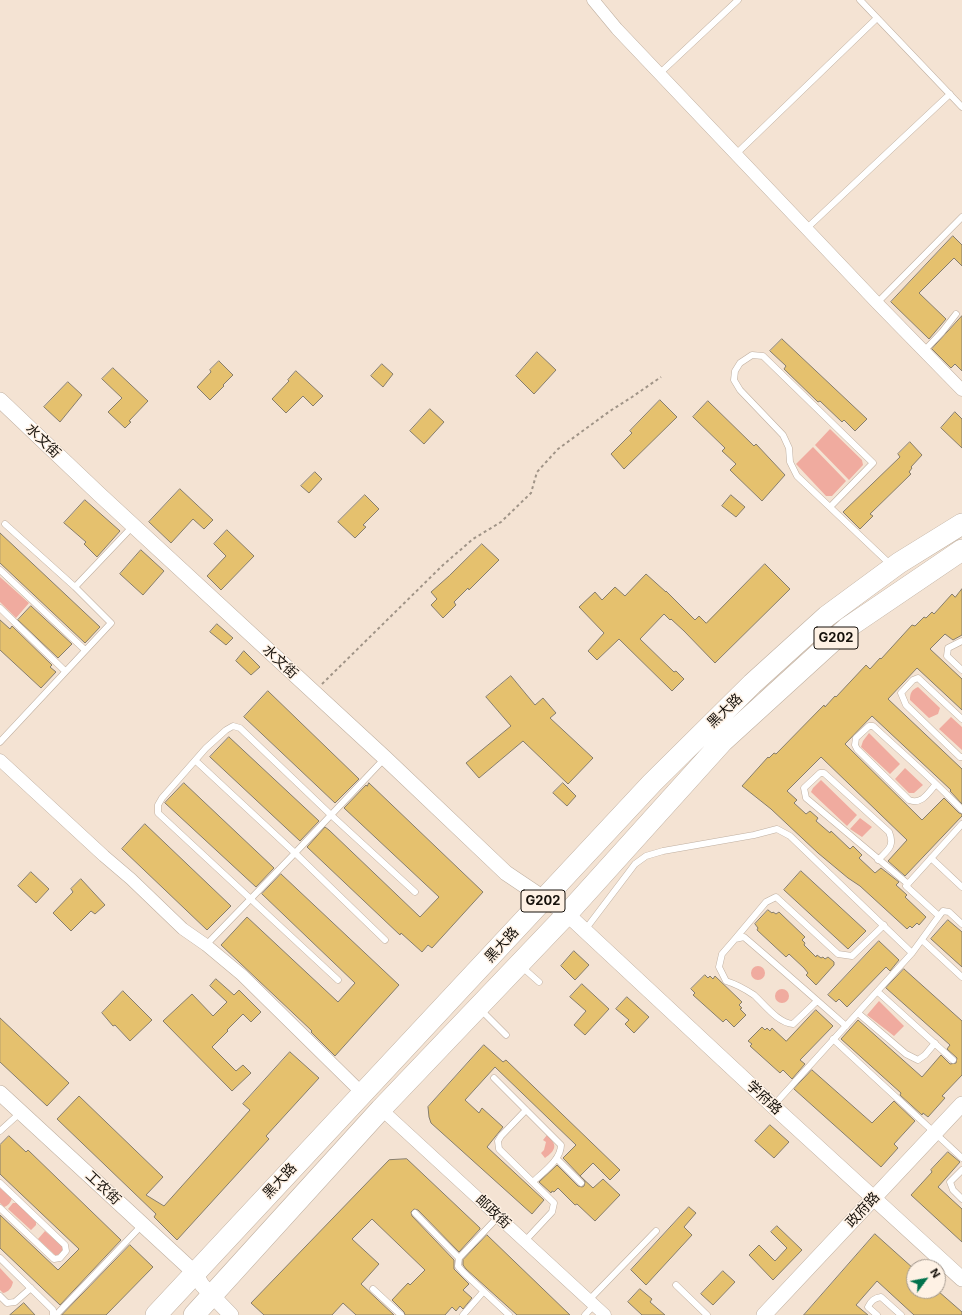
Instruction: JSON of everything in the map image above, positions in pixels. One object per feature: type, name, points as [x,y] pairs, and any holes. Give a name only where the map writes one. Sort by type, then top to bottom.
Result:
[{"type":"highway","name":"黑大路","points":[[194,1315],[203,1285],[362,1093],[652,783],[752,684],[827,616],[894,567],[962,524]]},
{"type":"highway","name":"黑大路","points":[[156,1315],[203,1285],[381,1109],[567,914],[723,741],[847,628],[962,550]]},
{"type":"street","points":[[593,0],[617,30],[806,229],[962,390]]},
{"type":"street","name":"水文街","points":[[0,400],[133,526],[314,692],[506,873],[544,900],[567,914]]},
{"type":"street","points":[[0,760],[98,851],[131,879],[183,929],[206,945],[242,975],[362,1093]]},
{"type":"street","name":"学府路","points":[[567,914],[773,1106],[962,1279]]},
{"type":"street","name":"工农街","points":[[0,1093],[143,1224],[231,1315]]},
{"type":"street","name":"政府路","points":[[764,1315],[962,1104]]},
{"type":"street","name":"邮政街","points":[[381,1109],[605,1315]]},
{"type":"lane","points":[[659,74],[738,0]]},
{"type":"lane","points":[[860,0],[962,106]]},
{"type":"lane","points":[[736,154],[877,18]]},
{"type":"lane","points":[[806,229],[950,94]]},
{"type":"lane","points":[[877,303],[962,217]]},
{"type":"lane","points":[[924,351],[956,314]]},
{"type":"lane","points":[[830,507],[873,463],[763,356],[752,355],[740,362],[735,372],[734,380],[740,390],[783,435],[789,448],[790,462],[797,476],[830,507],[894,567]]},
{"type":"lane","points":[[0,742],[111,623],[75,587],[5,524]]},
{"type":"lane","points":[[75,587],[133,526]]},
{"type":"lane","points":[[0,570],[86,650]]},
{"type":"lane","points":[[0,608],[66,672]]},
{"type":"lane","points":[[962,641],[948,648],[947,656],[962,670]]},
{"type":"lane","points":[[962,719],[918,678],[913,680],[900,693],[906,705],[962,758]]},
{"type":"lane","points":[[338,980],[158,813],[158,805],[162,798],[206,748],[226,730],[233,726],[240,728],[331,815],[415,892]]},
{"type":"lane","points":[[936,784],[923,799],[914,802],[909,800],[857,749],[855,745],[856,738],[869,726],[873,726],[936,784],[962,810]]},
{"type":"lane","points":[[206,945],[384,758]]},
{"type":"lane","points":[[196,761],[386,940]]},
{"type":"lane","points":[[878,860],[891,846],[892,839],[889,832],[824,773],[820,772],[804,788],[806,798],[878,860],[908,884],[906,886],[939,916]]},
{"type":"lane","points":[[908,884],[962,824]]},
{"type":"lane","points":[[585,930],[635,864],[646,856],[663,851],[754,835],[777,829],[790,836],[912,953]]},
{"type":"lane","points":[[932,858],[962,887]]},
{"type":"lane","points":[[817,1001],[793,1024],[785,1024],[753,994],[738,985],[726,981],[719,967],[722,954],[766,902],[776,897],[838,954],[852,956],[884,925]]},
{"type":"lane","points":[[773,1106],[912,953],[943,911],[949,912],[962,924]]},
{"type":"lane","points":[[735,939],[744,937],[846,1026]]},
{"type":"lane","points":[[922,940],[962,977]]},
{"type":"lane","points":[[519,964],[539,982]]},
{"type":"lane","points":[[878,992],[953,1060]]},
{"type":"lane","points":[[478,1008],[506,1035]]},
{"type":"lane","points":[[858,1013],[906,1054],[918,1060],[925,1055],[935,1043]]},
{"type":"lane","points":[[833,1039],[962,1158]]},
{"type":"lane","points":[[494,1078],[561,1145],[561,1151],[557,1158],[533,1182]]},
{"type":"lane","points":[[524,1242],[552,1212],[554,1203],[499,1149],[498,1141],[501,1136],[526,1110]]},
{"type":"lane","points":[[0,1131],[21,1112]]},
{"type":"lane","points":[[557,1158],[581,1183]]},
{"type":"lane","points":[[962,1170],[950,1182],[953,1190],[962,1199]]},
{"type":"lane","points":[[0,1183],[65,1245],[66,1251],[60,1258],[54,1259],[0,1208]]},
{"type":"lane","points":[[415,1213],[459,1258]]},
{"type":"lane","points":[[498,1217],[459,1258],[458,1266],[509,1315]]},
{"type":"lane","points":[[56,1315],[143,1224]]},
{"type":"lane","points":[[585,1315],[591,1303],[656,1231]]},
{"type":"lane","points":[[0,1258],[53,1310],[52,1315]]},
{"type":"lane","points":[[676,1285],[706,1315]]},
{"type":"lane","points":[[0,1296],[8,1303],[15,1302],[31,1288]]},
{"type":"lane","points":[[373,1289],[401,1315]]},
{"type":"lane","points":[[463,1315],[484,1292]]},
{"type":"lane","points":[[877,1315],[868,1307],[870,1302],[875,1298],[881,1297],[901,1315]]},
{"type":"path","points":[[314,692],[443,566],[473,539],[501,522],[531,493],[537,472],[558,449],[610,411],[661,377]]},
{"type":"shaded area","points":[[830,429],[862,460],[863,465],[849,480],[815,445]]},
{"type":"shaded area","points":[[813,447],[846,481],[832,496],[826,496],[796,464]]},
{"type":"shaded area","points":[[0,577],[29,603],[16,618],[0,602]]},
{"type":"shaded area","points":[[918,687],[940,708],[938,714],[929,718],[910,700],[910,695],[914,689]]},
{"type":"shaded area","points":[[951,717],[962,727],[962,750],[939,729]]},
{"type":"shaded area","points":[[869,733],[900,764],[890,774],[861,747],[863,741]]},
{"type":"shaded area","points":[[905,768],[923,785],[914,793],[909,793],[895,779]]},
{"type":"shaded area","points":[[821,780],[857,815],[847,826],[811,792]]},
{"type":"shaded area","points":[[860,818],[872,827],[862,837],[850,829]]},
{"type":"shaded area","points":[[758,966],[763,968],[765,973],[763,978],[758,980],[753,978],[751,973],[753,968]]},
{"type":"shaded area","points":[[782,989],[787,991],[789,996],[787,1001],[782,1003],[777,1001],[775,996],[777,991]]},
{"type":"shaded area","points":[[879,1001],[904,1026],[894,1036],[867,1015]]},
{"type":"shaded area","points":[[547,1135],[553,1142],[554,1147],[552,1152],[545,1158],[541,1153],[544,1150],[546,1142],[543,1140]]},
{"type":"shaded area","points":[[0,1188],[12,1198],[9,1204],[4,1207],[0,1203]]},
{"type":"shaded area","points":[[13,1203],[17,1203],[36,1222],[36,1225],[31,1230],[8,1209]]},
{"type":"shaded area","points":[[45,1231],[63,1247],[63,1251],[56,1256],[38,1239]]},
{"type":"shaded area","points":[[0,1268],[13,1282],[10,1289],[3,1293],[0,1290]]},
{"type":"building","points":[[953,236],[962,245],[962,266],[954,258],[919,293],[946,319],[929,339],[891,302]]},
{"type":"building","points":[[962,316],[962,371],[955,364],[951,368],[932,349]]},
{"type":"building","points":[[782,339],[867,419],[855,431],[844,420],[842,422],[820,401],[818,402],[784,369],[786,366],[770,351]]},
{"type":"building","points":[[537,352],[556,370],[534,394],[516,376]]},
{"type":"building","points":[[219,361],[233,375],[210,400],[197,387]]},
{"type":"building","points":[[382,364],[393,374],[383,387],[371,376]]},
{"type":"building","points":[[113,368],[148,401],[129,421],[131,422],[125,428],[108,412],[122,398],[102,379]]},
{"type":"building","points":[[296,371],[323,396],[313,406],[303,396],[286,413],[272,399]]},
{"type":"building","points":[[68,382],[82,395],[60,422],[44,407]]},
{"type":"building","points":[[660,400],[677,417],[624,469],[611,454],[632,433],[630,431]]},
{"type":"building","points":[[708,401],[754,446],[756,444],[785,475],[762,501],[730,470],[736,464],[722,451],[725,448],[693,417]]},
{"type":"building","points":[[430,409],[444,422],[424,444],[410,431]]},
{"type":"building","points":[[955,412],[962,419],[962,448],[941,428]]},
{"type":"building","points":[[910,442],[922,455],[911,467],[912,468],[909,472],[911,474],[870,514],[873,516],[860,529],[843,512],[900,457],[898,454]]},
{"type":"building","points":[[315,472],[322,479],[309,493],[301,486]]},
{"type":"building","points":[[180,489],[213,520],[204,529],[193,519],[171,543],[149,522]]},
{"type":"building","points":[[365,495],[379,509],[363,525],[366,527],[355,538],[338,522]]},
{"type":"building","points":[[731,495],[745,507],[736,517],[722,506]]},
{"type":"building","points":[[85,500],[120,531],[97,557],[84,544],[86,542],[64,523]]},
{"type":"building","points":[[227,530],[254,556],[221,590],[207,576],[226,556],[214,544]]},
{"type":"building","points":[[0,533],[100,627],[85,643],[0,563]]},
{"type":"building","points":[[482,544],[499,560],[469,590],[468,588],[454,602],[456,605],[443,618],[431,605],[437,599],[431,592]]},
{"type":"building","points":[[141,550],[164,571],[143,595],[120,574]]},
{"type":"building","points":[[765,564],[790,589],[715,663],[684,631],[664,614],[640,639],[674,672],[676,671],[684,679],[672,691],[619,639],[597,660],[588,651],[604,633],[579,607],[595,592],[602,600],[615,587],[625,596],[646,574],[666,591],[695,620],[699,616],[706,623]]},
{"type":"building","points":[[962,589],[962,635],[953,640],[945,634],[930,649],[962,679],[962,710],[917,668],[888,699],[962,769],[962,804],[950,791],[951,790],[872,716],[845,744],[922,820],[944,798],[959,813],[962,814],[962,816],[905,876],[888,861],[907,840],[821,757],[787,791],[797,800],[794,803],[806,814],[810,811],[818,818],[816,821],[830,833],[831,831],[850,849],[853,846],[862,855],[859,858],[875,873],[881,868],[899,882],[896,885],[907,895],[905,897],[926,917],[919,925],[917,923],[912,928],[910,926],[907,929],[860,886],[818,853],[771,809],[742,786],[768,757],[769,758],[774,753],[776,754],[824,705],[825,707],[835,696],[836,697],[866,665],[870,669],[912,625],[915,626],[924,617],[926,618],[932,612],[934,614],[952,594],[955,597]]},
{"type":"building","points":[[31,606],[72,644],[58,658],[18,620]]},
{"type":"building","points":[[0,620],[10,629],[12,626],[52,665],[50,667],[56,672],[41,688],[0,650]]},
{"type":"building","points":[[217,624],[233,638],[226,645],[210,632]]},
{"type":"building","points":[[244,651],[260,667],[251,675],[236,661]]},
{"type":"building","points":[[511,676],[535,705],[543,698],[556,713],[550,718],[593,758],[568,784],[523,741],[479,778],[466,763],[511,726],[486,697]]},
{"type":"building","points":[[268,691],[359,779],[335,803],[244,717]]},
{"type":"building","points":[[229,737],[319,821],[300,841],[210,757]]},
{"type":"building","points":[[184,783],[274,868],[256,887],[165,803]]},
{"type":"building","points":[[369,783],[483,892],[432,948],[428,945],[422,952],[401,933],[400,935],[307,847],[325,827],[420,917],[439,897],[344,808]]},
{"type":"building","points":[[563,783],[576,796],[567,806],[553,793]]},
{"type":"building","points":[[145,824],[231,906],[207,930],[122,849]]},
{"type":"building","points":[[801,871],[866,931],[848,949],[784,890]]},
{"type":"building","points":[[31,872],[49,889],[36,903],[18,886]]},
{"type":"building","points":[[281,874],[399,985],[335,1056],[311,1032],[312,1031],[221,945],[247,917],[338,1002],[355,983],[262,894]]},
{"type":"building","points":[[81,879],[105,905],[95,914],[91,911],[71,931],[53,913],[73,892],[71,889]]},
{"type":"building","points":[[768,910],[776,914],[779,912],[805,937],[802,940],[805,943],[804,945],[816,957],[817,955],[825,959],[828,957],[834,962],[834,965],[816,985],[806,975],[808,973],[804,968],[789,954],[786,957],[757,930],[758,928],[755,924]]},
{"type":"building","points":[[948,920],[962,932],[962,967],[931,939]]},
{"type":"building","points":[[879,941],[899,960],[890,971],[886,967],[847,1007],[839,999],[836,1002],[828,995]]},
{"type":"building","points":[[574,951],[589,965],[575,980],[561,966]]},
{"type":"building","points":[[904,969],[962,1021],[962,1075],[942,1096],[945,1098],[928,1117],[923,1113],[922,1115],[900,1095],[901,1093],[841,1039],[858,1020],[922,1077],[941,1055],[950,1064],[956,1063],[957,1058],[947,1049],[950,1045],[886,988]]},
{"type":"building","points":[[705,975],[708,978],[710,976],[713,979],[715,976],[742,1002],[739,1005],[742,1008],[740,1009],[746,1015],[734,1027],[726,1019],[723,1022],[693,995],[695,993],[691,989]]},
{"type":"building","points":[[216,979],[234,995],[239,990],[261,1012],[251,1022],[243,1014],[212,1047],[236,1071],[243,1065],[251,1073],[232,1091],[163,1021],[192,994],[213,1016],[227,1002],[210,986]]},
{"type":"building","points":[[582,984],[609,1009],[585,1035],[574,1025],[586,1011],[570,997]]},
{"type":"building","points":[[123,991],[152,1020],[130,1041],[115,1025],[113,1026],[102,1013]]},
{"type":"building","points":[[627,997],[649,1017],[634,1033],[625,1024],[629,1020],[616,1009]]},
{"type":"building","points":[[816,1010],[833,1026],[800,1060],[805,1064],[792,1079],[783,1070],[780,1073],[750,1046],[752,1044],[748,1041],[762,1027],[765,1030],[767,1028],[770,1031],[772,1028],[786,1041]]},
{"type":"building","points":[[0,1018],[69,1083],[47,1106],[0,1062]]},
{"type":"building","points":[[484,1045],[503,1062],[506,1060],[620,1170],[610,1180],[593,1163],[580,1176],[563,1158],[576,1145],[495,1067],[465,1100],[479,1113],[482,1108],[503,1127],[487,1147],[544,1200],[532,1214],[431,1123],[428,1107]]},
{"type":"building","points":[[290,1052],[319,1078],[266,1136],[269,1139],[177,1240],[154,1217],[156,1214],[57,1119],[79,1096],[163,1177],[146,1195],[164,1206],[250,1110],[243,1104]]},
{"type":"building","points":[[812,1070],[872,1123],[894,1101],[915,1121],[894,1144],[898,1148],[881,1167],[794,1089]]},
{"type":"building","points":[[770,1125],[789,1142],[774,1158],[755,1141]]},
{"type":"building","points":[[9,1136],[26,1152],[28,1150],[121,1240],[60,1305],[0,1248],[0,1215],[58,1270],[79,1249],[0,1174],[0,1145]]},
{"type":"building","points":[[948,1152],[960,1162],[938,1187],[962,1209],[962,1242],[911,1195]]},
{"type":"building","points":[[407,1159],[480,1228],[459,1252],[418,1210],[414,1209],[411,1212],[412,1216],[454,1260],[454,1269],[469,1284],[463,1290],[472,1298],[463,1309],[460,1306],[456,1311],[452,1307],[445,1315],[405,1315],[404,1312],[392,1300],[408,1283],[410,1285],[425,1270],[372,1219],[352,1239],[379,1264],[361,1284],[394,1315],[356,1315],[343,1303],[332,1315],[264,1315],[251,1303],[389,1160]]},
{"type":"building","points":[[557,1165],[578,1186],[582,1187],[584,1186],[585,1182],[582,1177],[593,1188],[603,1179],[620,1195],[595,1221],[577,1204],[575,1205],[558,1188],[551,1193],[539,1182]]},
{"type":"building","points":[[689,1207],[696,1213],[684,1227],[692,1235],[646,1285],[631,1270]]},
{"type":"building","points":[[777,1226],[802,1250],[773,1280],[749,1255],[759,1245],[775,1261],[787,1248],[771,1232]]},
{"type":"building","points":[[875,1234],[906,1262],[906,1299],[946,1298],[962,1312],[962,1315],[914,1315],[877,1281],[856,1305],[868,1315],[804,1315]]},
{"type":"building","points":[[487,1235],[570,1315],[517,1315],[466,1269],[463,1265],[463,1260]]},
{"type":"building","points":[[130,1245],[153,1267],[106,1315],[62,1315]]},
{"type":"building","points":[[723,1271],[735,1282],[713,1305],[701,1294]]},
{"type":"building","points":[[640,1289],[652,1299],[650,1302],[665,1315],[642,1315],[628,1302]]},
{"type":"building","points":[[24,1303],[35,1315],[10,1315]]}]
